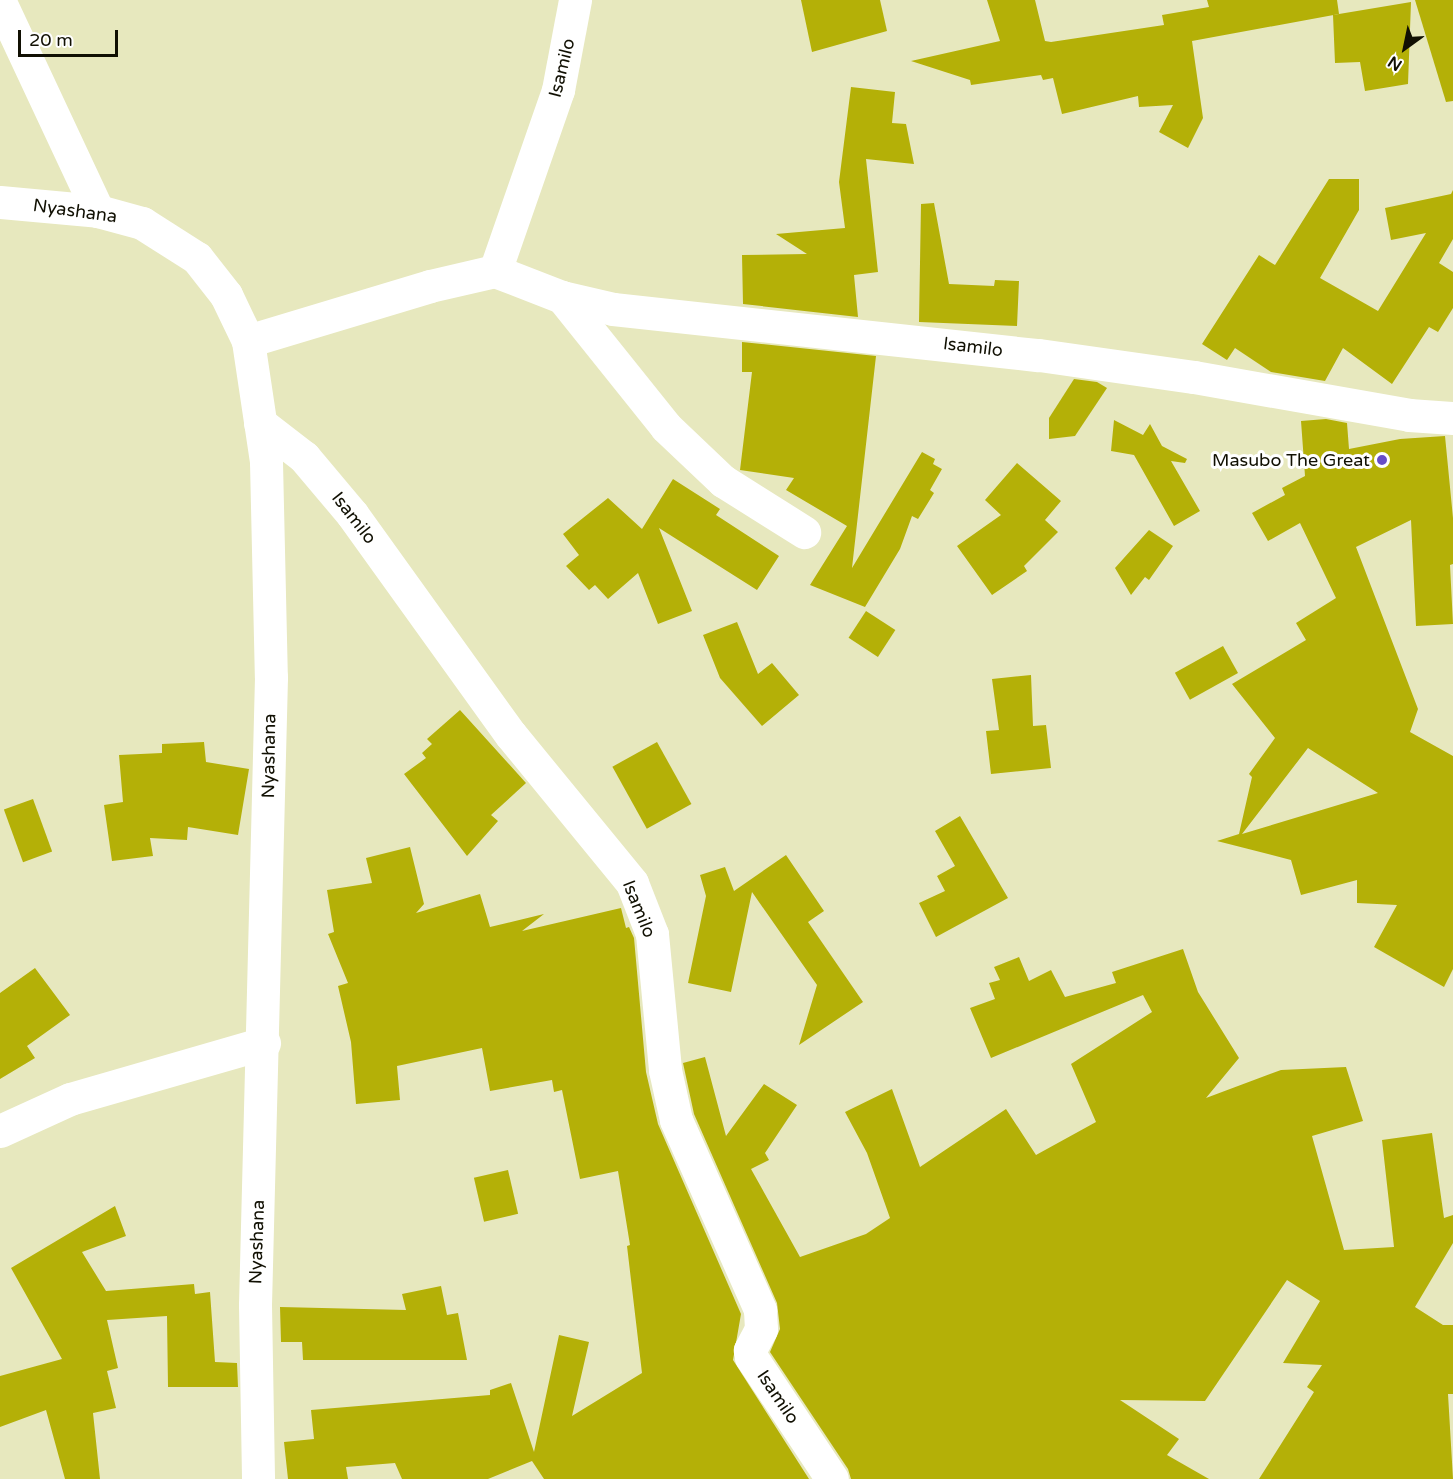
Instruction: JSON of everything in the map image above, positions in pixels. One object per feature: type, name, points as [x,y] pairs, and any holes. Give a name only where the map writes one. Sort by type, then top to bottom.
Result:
[{"type":"street","name":"Isamilo","points":[[575,0],[558,90],[495,272],[562,297],[624,310],[1050,357],[1409,415],[1453,418]]},
{"type":"street","points":[[0,2],[98,211]]},
{"type":"street","name":"Nyashana","points":[[0,202],[98,211],[142,223],[197,258],[226,295],[248,341],[266,462],[271,677],[264,1043],[255,1305],[258,1479]]},
{"type":"street","points":[[248,341],[430,286],[495,272]]},
{"type":"street","points":[[562,297],[666,427],[723,481],[804,532]]},
{"type":"street","name":"Isamilo","points":[[260,423],[304,457],[352,514],[512,735],[632,883],[652,934],[665,1070],[676,1120],[760,1310],[761,1329],[750,1350],[751,1357],[832,1479]]},
{"type":"street","points":[[0,1131],[70,1099],[264,1043]]},
{"type":"building","points":[[801,0],[880,0],[887,31],[812,52]]},
{"type":"building","points":[[987,0],[1035,0],[1045,41],[1051,42],[1164,25],[1162,15],[1209,7],[1207,0],[1337,0],[1339,14],[1192,41],[1203,118],[1188,148],[1159,132],[1173,105],[1139,107],[1138,96],[1062,114],[1053,78],[1043,80],[1041,75],[971,85],[970,80],[911,61],[1000,41]]},
{"type":"building","points":[[1415,0],[1453,0],[1453,101],[1446,102]]},
{"type":"building","points":[[1411,2],[1408,84],[1365,91],[1360,62],[1335,63],[1333,15]]},
{"type":"building","points":[[851,87],[895,92],[892,123],[906,124],[914,164],[866,159],[878,272],[854,275],[858,317],[743,304],[742,255],[807,254],[776,234],[845,228],[839,182]]},
{"type":"building","points":[[1329,179],[1359,179],[1359,210],[1320,278],[1378,311],[1426,233],[1391,240],[1385,208],[1451,194],[1453,190],[1453,239],[1439,263],[1453,272],[1453,308],[1438,332],[1429,327],[1392,384],[1343,348],[1325,381],[1271,372],[1235,348],[1227,360],[1202,344],[1259,255],[1275,265]]},
{"type":"building","points":[[934,203],[949,284],[994,286],[995,280],[1019,281],[1017,326],[919,322],[921,204]]},
{"type":"building","points":[[742,342],[876,356],[852,568],[922,452],[935,459],[933,464],[942,469],[930,490],[934,493],[918,519],[912,516],[900,549],[865,607],[810,585],[847,526],[786,490],[794,478],[740,470],[752,372],[742,372]]},
{"type":"building","points":[[1074,379],[1097,382],[1107,388],[1075,436],[1049,439],[1049,418]]},
{"type":"building","points":[[1326,419],[1347,423],[1349,449],[1400,439],[1445,436],[1453,518],[1453,564],[1450,565],[1453,624],[1416,626],[1411,520],[1356,547],[1418,709],[1410,732],[1453,756],[1453,969],[1444,987],[1374,947],[1397,905],[1357,903],[1357,880],[1301,895],[1291,860],[1217,841],[1239,834],[1252,777],[1249,774],[1275,738],[1232,684],[1306,640],[1296,623],[1336,598],[1300,523],[1268,541],[1252,513],[1285,495],[1282,488],[1305,476],[1301,421]],"holes":[[[1308,748],[1378,793],[1242,834]]]},
{"type":"building","points":[[1114,420],[1143,435],[1150,424],[1162,446],[1187,459],[1185,463],[1171,461],[1200,511],[1174,526],[1134,455],[1111,451]]},
{"type":"building","points":[[1017,463],[1061,501],[1045,520],[1058,532],[1024,566],[1027,571],[992,595],[957,546],[1001,515],[985,500]]},
{"type":"building","points":[[673,479],[720,509],[716,515],[779,556],[757,590],[659,528],[692,611],[658,624],[638,573],[608,599],[595,585],[589,590],[566,566],[579,555],[563,534],[608,498],[642,529]]},
{"type":"building","points":[[1149,530],[1173,546],[1149,580],[1145,577],[1131,595],[1115,568]]},
{"type":"building","points":[[866,611],[895,630],[878,657],[849,638]]},
{"type":"building","points":[[737,622],[758,674],[772,663],[799,695],[762,726],[720,678],[703,635]]},
{"type":"building","points":[[1223,646],[1238,673],[1190,700],[1175,673]]},
{"type":"building","points":[[1031,675],[1033,726],[1046,725],[1051,768],[991,774],[986,731],[999,730],[992,679]]},
{"type":"building","points":[[460,710],[526,783],[491,815],[498,821],[467,856],[404,774],[426,758],[422,753],[432,744],[427,739]]},
{"type":"building","points":[[204,742],[206,762],[249,769],[238,835],[188,827],[187,840],[150,838],[153,856],[112,861],[104,805],[123,802],[119,755],[162,753],[162,744]]},
{"type":"building","points":[[657,742],[691,804],[647,829],[612,767]]},
{"type":"building","points":[[33,799],[52,852],[23,862],[4,810]]},
{"type":"building","points":[[960,816],[1008,898],[936,937],[919,903],[945,891],[937,876],[955,866],[935,831]]},
{"type":"building","points":[[410,847],[424,904],[416,913],[480,894],[490,927],[544,914],[522,931],[621,908],[626,928],[629,927],[634,938],[646,1072],[658,1124],[741,1314],[733,1360],[809,1479],[544,1479],[532,1461],[488,1479],[402,1479],[395,1463],[346,1467],[348,1479],[288,1479],[284,1442],[314,1439],[311,1410],[490,1395],[490,1390],[511,1383],[534,1452],[559,1335],[589,1342],[572,1416],[642,1373],[627,1246],[630,1245],[618,1171],[580,1179],[562,1090],[554,1092],[552,1080],[490,1091],[482,1048],[397,1066],[400,1100],[356,1104],[351,1042],[338,986],[348,983],[328,934],[334,932],[327,890],[372,883],[366,858]]},
{"type":"building","points":[[786,855],[824,911],[808,922],[863,1002],[799,1045],[817,985],[752,892],[731,992],[688,983],[706,896],[700,875],[725,867],[734,891]]},
{"type":"building","points":[[1183,949],[1198,992],[1239,1058],[1206,1098],[1281,1070],[1346,1067],[1363,1121],[1312,1136],[1344,1250],[1394,1247],[1382,1140],[1432,1133],[1444,1218],[1453,1215],[1453,1243],[1415,1307],[1443,1325],[1453,1325],[1453,1394],[1448,1394],[1453,1479],[1259,1479],[1314,1392],[1307,1387],[1322,1365],[1283,1363],[1320,1301],[1287,1280],[1205,1401],[1120,1400],[1179,1439],[1167,1455],[1209,1479],[851,1479],[848,1469],[770,1352],[780,1329],[777,1303],[694,1114],[683,1063],[705,1057],[726,1136],[764,1084],[797,1105],[765,1153],[769,1160],[751,1169],[800,1257],[866,1234],[890,1218],[867,1153],[845,1112],[892,1089],[920,1167],[1006,1109],[1036,1155],[1096,1122],[1071,1064],[1152,1012],[1143,995],[991,1058],[970,1008],[995,999],[989,983],[1000,980],[994,967],[1019,957],[1029,981],[1051,970],[1065,997],[1116,983],[1112,972]]},
{"type":"building","points":[[35,968],[70,1015],[27,1046],[35,1058],[0,1079],[0,993]]},
{"type":"building","points":[[508,1170],[518,1214],[484,1222],[474,1178]]},
{"type":"building","points":[[115,1206],[126,1236],[82,1252],[106,1291],[194,1284],[195,1294],[210,1292],[215,1362],[237,1363],[238,1387],[168,1387],[167,1316],[107,1320],[118,1368],[107,1371],[116,1408],[93,1413],[100,1479],[65,1479],[46,1410],[0,1427],[0,1376],[62,1359],[11,1268]]},
{"type":"building","points":[[441,1286],[447,1315],[458,1313],[467,1360],[303,1360],[302,1342],[281,1342],[280,1307],[406,1310],[402,1294]]},
{"type":"place","name":"Masubo The Great","points":[[1382,460]]}]
